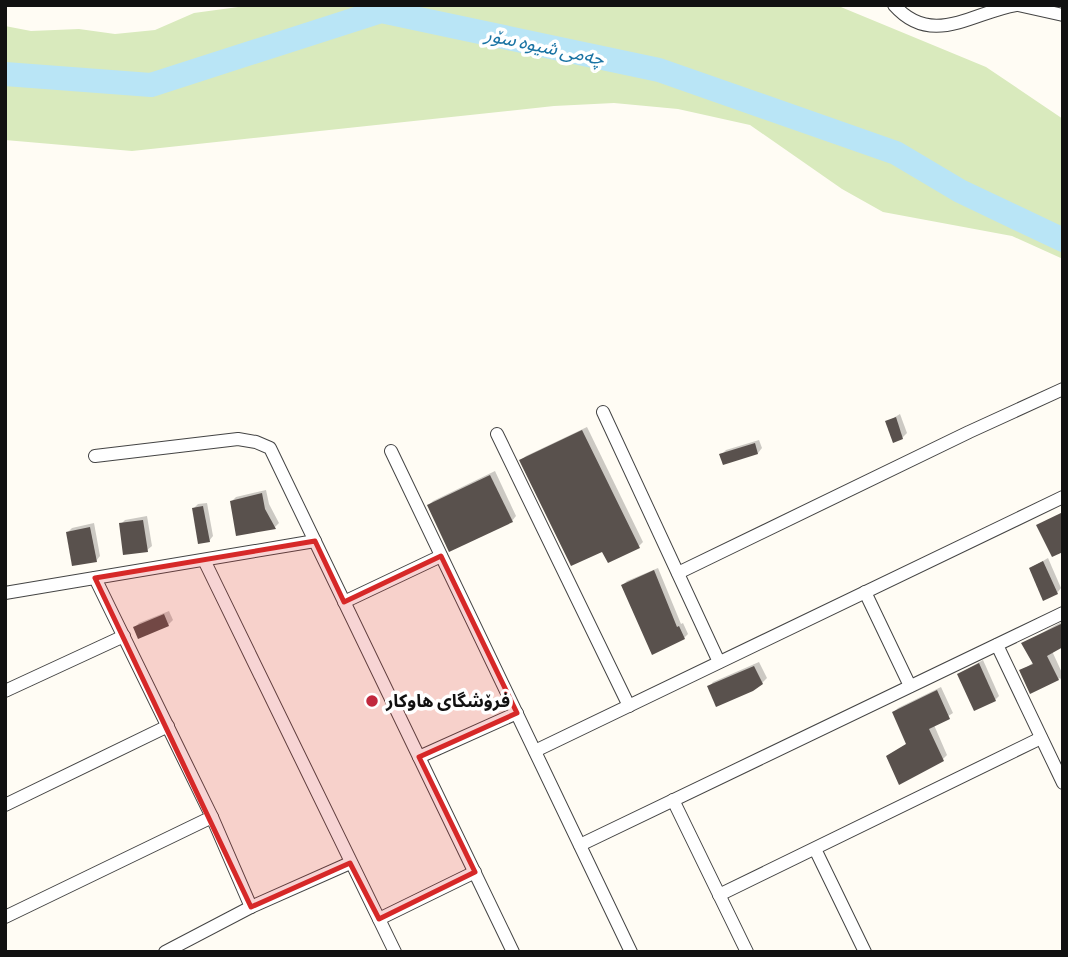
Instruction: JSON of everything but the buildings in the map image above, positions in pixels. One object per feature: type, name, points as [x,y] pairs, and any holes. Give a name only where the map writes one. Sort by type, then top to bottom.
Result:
[{"type":"street","points":[[894,5],[904,15],[919,23],[948,27],[999,8],[1017,5],[1054,11]]},
{"type":"street","points":[[678,573],[1063,389]]},
{"type":"street","points":[[603,412],[719,662]]},
{"type":"street","points":[[498,434],[629,706]]},
{"type":"street","points":[[96,456],[238,439],[270,448],[513,952]]},
{"type":"street","points":[[391,451],[631,952]]},
{"type":"street","points":[[535,751],[1063,497]]},
{"type":"street","points":[[5,593],[315,541]]},
{"type":"street","points":[[344,602],[441,556]]},
{"type":"street","points":[[204,560],[395,952]]},
{"type":"street","points":[[95,578],[212,817],[251,907]]},
{"type":"street","points":[[865,592],[910,686]]},
{"type":"street","points":[[580,845],[1063,613]]},
{"type":"street","points":[[5,691],[124,636]]},
{"type":"street","points":[[997,645],[1063,783]]},
{"type":"street","points":[[419,757],[517,713]]},
{"type":"street","points":[[5,805],[168,726]]},
{"type":"street","points":[[719,895],[1041,738]]},
{"type":"street","points":[[673,800],[747,952]]},
{"type":"street","points":[[5,917],[212,817]]},
{"type":"street","points":[[815,849],[865,952]]},
{"type":"street","points":[[165,952],[251,907],[350,863]]},
{"type":"street","points":[[379,919],[475,872]]},
{"type":"highlighted area","points":[[315,541],[344,602],[441,556],[517,713],[419,757],[475,872],[379,919],[350,863],[251,907],[95,578]]},
{"type":"green space","points":[[253,5],[836,5],[986,67],[1063,119],[1063,259],[1012,236],[883,212],[842,189],[750,125],[678,109],[614,103],[554,106],[132,151],[5,140],[5,26],[31,31],[79,29],[115,34],[155,30],[194,13]]},
{"type":"waterway","name":"چەمی شیوە سۆر","points":[[5,74],[151,85],[381,11],[659,70],[896,153],[960,191],[1063,240]]},
{"type":"place","name":"فرۆشگای ھاوکار","points":[[372,701]]}]
